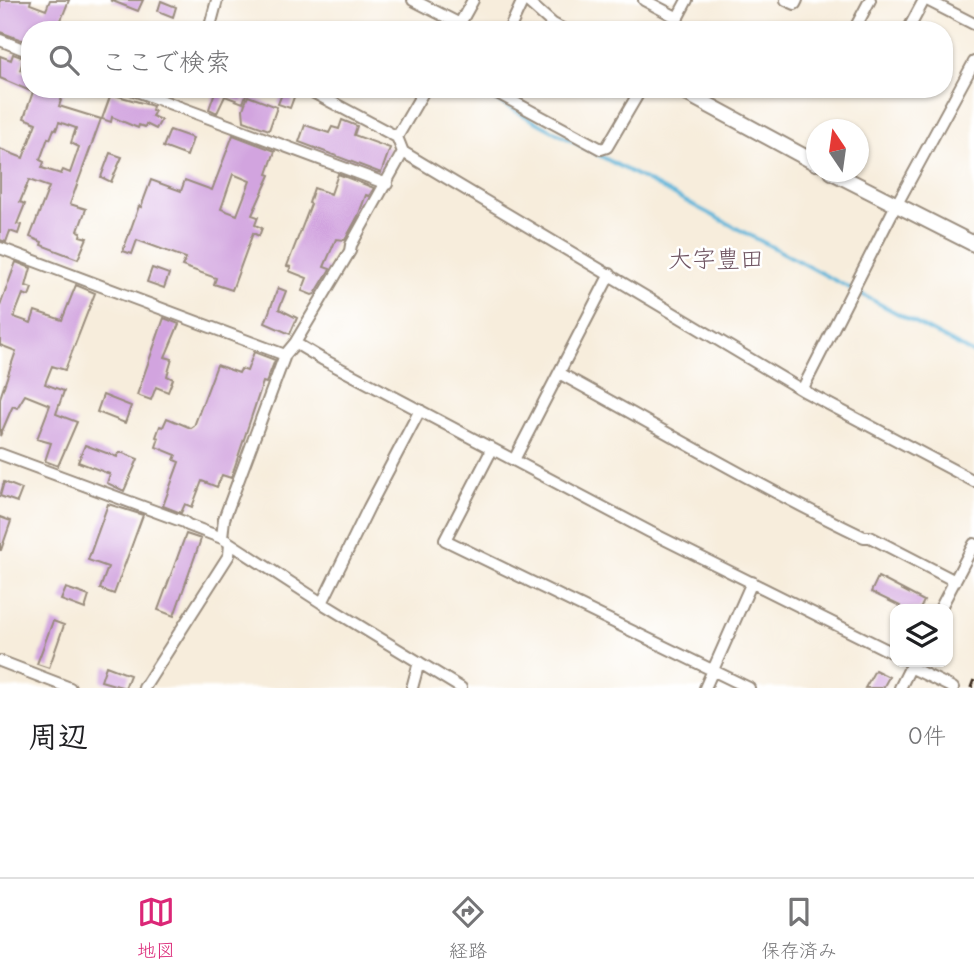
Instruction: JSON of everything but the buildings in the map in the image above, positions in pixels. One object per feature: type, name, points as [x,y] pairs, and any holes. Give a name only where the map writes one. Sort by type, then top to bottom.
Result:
[{"type":"street","points":[[211,21],[217,0]]},
{"type":"street","points":[[413,0],[448,21]]},
{"type":"street","points":[[461,21],[472,0]]},
{"type":"street","points":[[514,21],[525,0],[550,21]]},
{"type":"street","points":[[644,0],[678,18]]},
{"type":"street","points":[[676,21],[687,0]]},
{"type":"street","points":[[786,0],[795,4],[797,0]]},
{"type":"street","points":[[859,21],[870,0]]},
{"type":"street","points":[[913,21],[926,0],[974,24]]},
{"type":"street","points":[[0,40],[21,48]]},
{"type":"street","points":[[802,390],[974,62]]},
{"type":"street","points":[[155,98],[387,184]]},
{"type":"street","points":[[324,98],[397,137],[403,152],[802,390],[974,481]]},
{"type":"street","points":[[397,137],[420,98]]},
{"type":"street","points":[[507,98],[601,149],[607,147],[636,98]]},
{"type":"street","points":[[696,98],[806,157]]},
{"type":"street","points":[[144,688],[229,555],[222,526],[285,355],[295,343],[350,251],[403,152]]},
{"type":"street","points":[[852,182],[974,244]]},
{"type":"street","points":[[0,248],[285,355]]},
{"type":"street","points":[[514,460],[611,274]]},
{"type":"street","points":[[295,343],[514,460],[890,651]]},
{"type":"street","points":[[559,373],[762,487],[864,537],[870,537],[954,581]]},
{"type":"street","points":[[322,603],[420,410]]},
{"type":"street","points":[[490,447],[489,455],[445,540],[749,688]]},
{"type":"street","points":[[0,454],[184,522],[226,541],[461,688]]},
{"type":"street","points":[[942,604],[974,544]]},
{"type":"street","points":[[705,688],[752,582]]},
{"type":"street","points":[[0,661],[70,688]]},
{"type":"street","points":[[412,688],[419,662]]},
{"type":"street","points":[[900,688],[908,667]]},
{"type":"street","points":[[917,667],[953,688]]},
{"type":"waterway","points":[[491,98],[974,354]]},
{"type":"railway","points":[[971,688],[974,680]]},
{"type":"district","name":"大字豊田","points":[[716,258]]}]
